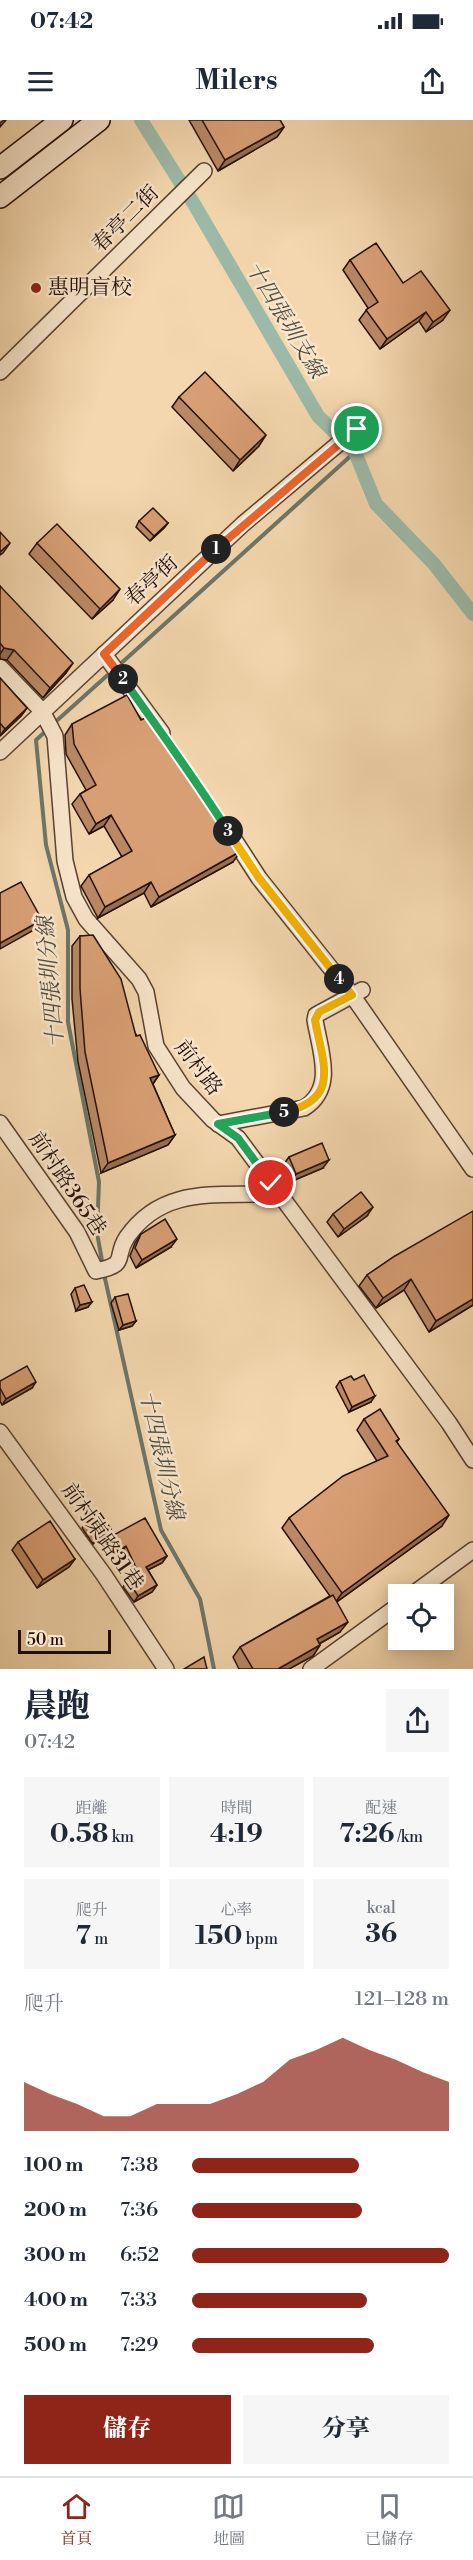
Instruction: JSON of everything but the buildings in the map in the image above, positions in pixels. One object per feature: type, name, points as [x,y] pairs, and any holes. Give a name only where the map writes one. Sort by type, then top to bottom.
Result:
[{"type":"street","points":[[0,168],[62,120]]},
{"type":"street","points":[[0,197],[99,120]]},
{"type":"street","name":"春亭二街","points":[[0,372],[204,171]]},
{"type":"street","name":"春亭街","points":[[0,752],[243,524],[348,437]]},
{"type":"street","points":[[104,654],[174,749]]},
{"type":"street","points":[[0,667],[42,711]]},
{"type":"street","name":"前村路","points":[[42,711],[55,736],[64,861],[74,897],[86,919],[139,979],[146,992],[156,1046],[183,1088],[218,1124],[238,1138],[449,1423],[473,1460]]},
{"type":"street","points":[[217,813],[259,878],[357,992],[473,1169]]},
{"type":"street","points":[[218,1124],[262,1117],[310,1104],[320,1093],[325,1077],[316,1015],[357,992]]},
{"type":"street","name":"前村路365巷","points":[[0,1123],[78,1232],[96,1271],[113,1268],[120,1260],[126,1239],[145,1218],[167,1202],[185,1196],[257,1194],[267,1189],[271,1183]]},
{"type":"street","name":"前村東路31巷","points":[[0,1432],[104,1575],[166,1669]]},
{"type":"street","points":[[427,1584],[473,1550]]},
{"type":"street","points":[[311,1669],[388,1613]]},
{"type":"waterway","name":"十四張圳支線","points":[[141,120],[194,204],[318,416],[355,452],[376,504],[434,564],[473,614]]},
{"type":"waterway","name":"十四張圳分線","points":[[117,667],[355,452]]},
{"type":"waterway","name":"十四張圳分線","points":[[52,725],[111,672]]},
{"type":"waterway","name":"十四張圳分線","points":[[47,730],[36,740],[46,845],[68,930],[68,1022],[99,1182],[97,1233],[103,1266]]},
{"type":"waterway","name":"十四張圳分線","points":[[104,1274],[161,1530],[200,1599],[214,1669]]},
{"type":"place","name":"惠明盲校","points":[[36,288]]},
{"type":"route","points":[[271,1183],[238,1138],[218,1124],[304,1108],[310,1104],[320,1093],[325,1077],[316,1015],[352,995],[259,878],[205,794],[198,788],[188,768],[104,654],[243,524],[357,429]]}]
